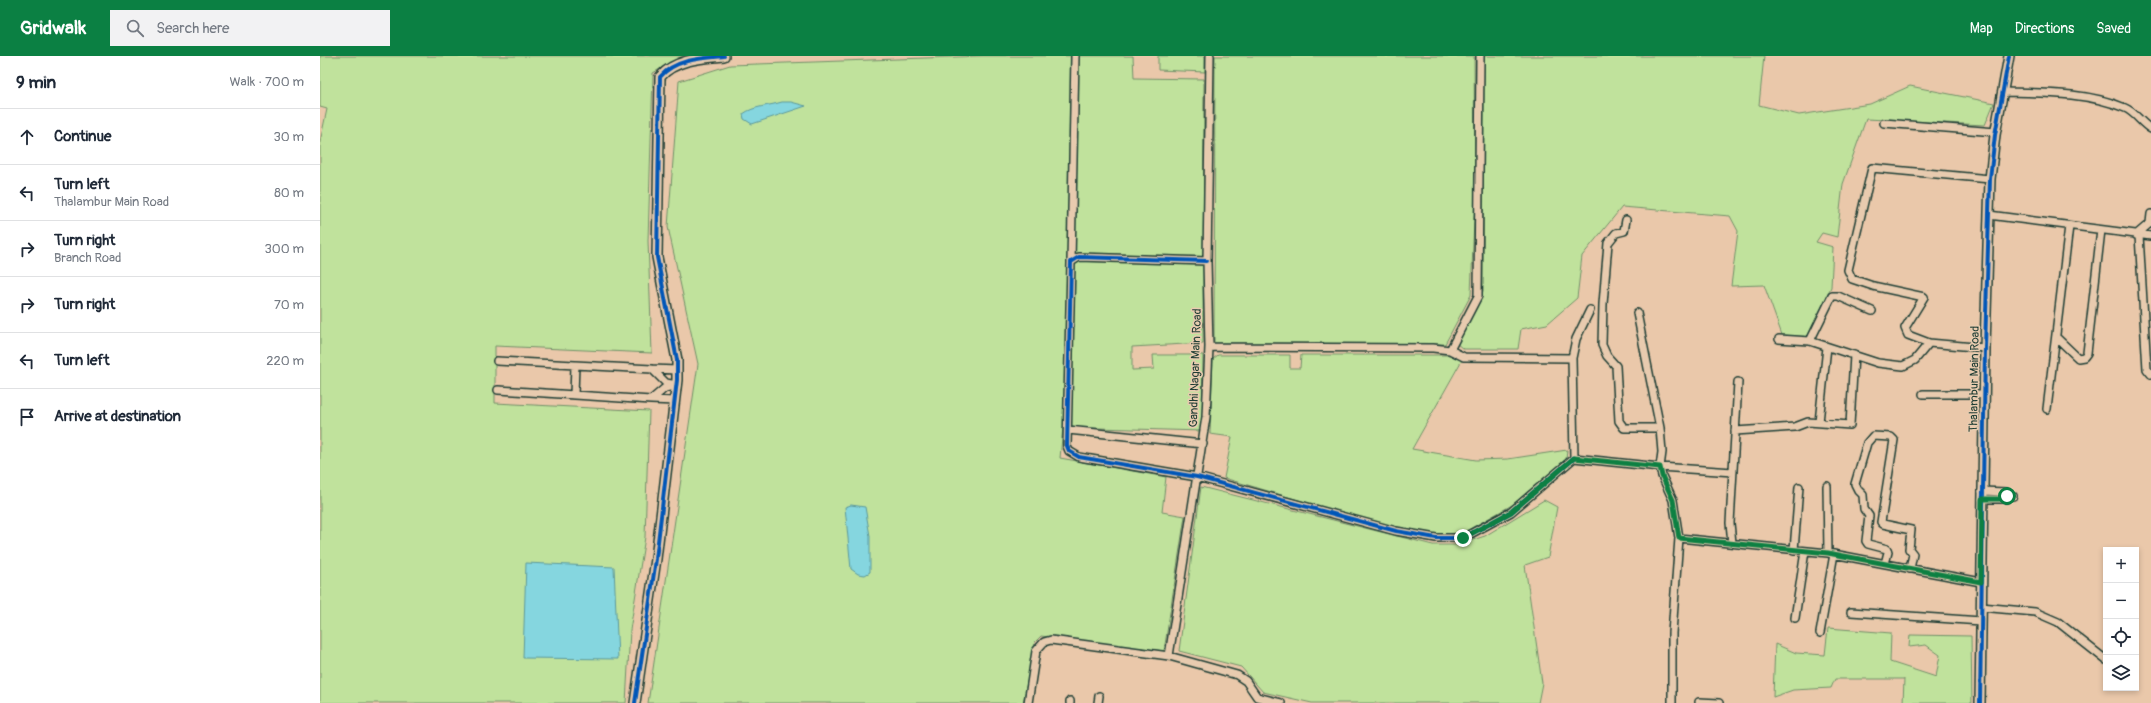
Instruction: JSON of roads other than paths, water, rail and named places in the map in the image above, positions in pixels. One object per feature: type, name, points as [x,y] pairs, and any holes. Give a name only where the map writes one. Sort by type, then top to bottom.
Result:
[{"type":"street","points":[[635,703],[677,386],[677,370],[657,257],[660,77],[665,70],[674,66],[701,58],[724,56]]},
{"type":"street","points":[[1075,56],[1067,446],[1069,451],[1080,457],[1197,477],[1396,531],[1436,538],[1463,538],[1511,512],[1574,458],[1660,467],[1733,472]]},
{"type":"street","name":"Gandhi Nagar Main Road","points":[[1169,656],[1206,417],[1209,347],[1207,261],[1210,56]]},
{"type":"street","points":[[1450,350],[1478,296],[1480,56]]},
{"type":"street","name":"Thalambur Main Road","points":[[1980,703],[1982,495],[1990,179],[1996,132],[2009,56]]},
{"type":"street","points":[[2003,92],[2076,95],[2091,98],[2126,108],[2151,129]]},
{"type":"street","points":[[1884,123],[1996,132]]},
{"type":"street","points":[[1985,348],[1929,343],[1908,335],[1904,331],[1924,297],[1873,286],[1852,279],[1849,275],[1870,170],[1875,167],[1990,179]]},
{"type":"street","points":[[2137,235],[2150,223],[2151,214]]},
{"type":"street","points":[[1989,215],[2151,236]]},
{"type":"street","points":[[1626,220],[1624,231],[1616,233],[1608,243],[1603,304],[1602,345],[1607,356],[1616,366],[1619,421],[1621,425],[1624,428],[1660,428]]},
{"type":"street","points":[[2047,409],[2069,226]]},
{"type":"street","points":[[2056,337],[2078,358],[2084,357],[2087,353],[2100,230]]},
{"type":"street","points":[[2137,235],[2147,369],[2151,374]]},
{"type":"street","points":[[1071,262],[1079,257],[1207,261]]},
{"type":"street","points":[[1810,341],[1832,296],[1838,296],[1872,311]]},
{"type":"street","points":[[1574,458],[1572,358],[1576,339],[1590,310]]},
{"type":"street","points":[[1637,313],[1660,428],[1662,452],[1660,467],[1662,476],[1673,500],[1679,538],[1672,633],[1672,703]]},
{"type":"street","points":[[1779,339],[1810,341],[1878,363],[1903,366],[1915,360],[1929,343]]},
{"type":"street","points":[[1209,347],[1450,350],[1464,356],[1572,358]]},
{"type":"street","points":[[1819,422],[1826,347]]},
{"type":"street","points":[[1736,431],[1795,427],[1808,422],[1850,425],[1854,354]]},
{"type":"street","points":[[497,361],[677,370]]},
{"type":"street","points":[[574,395],[575,365]]},
{"type":"street","points":[[652,369],[666,383],[677,386]]},
{"type":"street","points":[[1732,543],[1730,523],[1738,382]]},
{"type":"street","points":[[651,400],[665,388],[677,386]]},
{"type":"street","points":[[498,390],[675,402]]},
{"type":"street","points":[[1923,394],[1984,394]]},
{"type":"street","points":[[1068,430],[1203,444]]},
{"type":"street","points":[[1885,564],[1888,552],[1887,549],[1868,544],[1866,541],[1869,516],[1864,508],[1864,495],[1858,490],[1855,484],[1869,438],[1873,436],[1891,437],[1894,443],[1880,518],[1883,524],[1911,530],[1910,549],[1913,554],[1910,569]]},
{"type":"street","points":[[1820,633],[1831,554],[1827,486]]},
{"type":"street","points":[[1794,550],[1799,487]]},
{"type":"street","points":[[1982,495],[2006,492],[2010,496]]},
{"type":"street","points":[[1869,516],[1880,518]]},
{"type":"street","points":[[1679,538],[1831,554],[1981,582]]},
{"type":"street","points":[[1795,618],[1806,551]]},
{"type":"street","points":[[1981,607],[2035,612],[2058,622],[2103,658]]},
{"type":"street","points":[[1851,612],[1980,621]]},
{"type":"street","points":[[1028,703],[1036,651],[1044,642],[1051,640],[1169,656],[1237,675],[1246,681],[1257,697],[1281,703]]},
{"type":"street","points":[[1698,702],[1719,703]]},
{"type":"water","points":[[782,102],[791,102],[806,106],[752,124],[744,119],[743,114],[747,111]]},
{"type":"water","points":[[851,505],[865,507],[870,536],[870,572],[865,575],[858,574],[851,569],[845,507]]},
{"type":"water","points":[[526,563],[614,567],[618,659],[523,658]]}]
